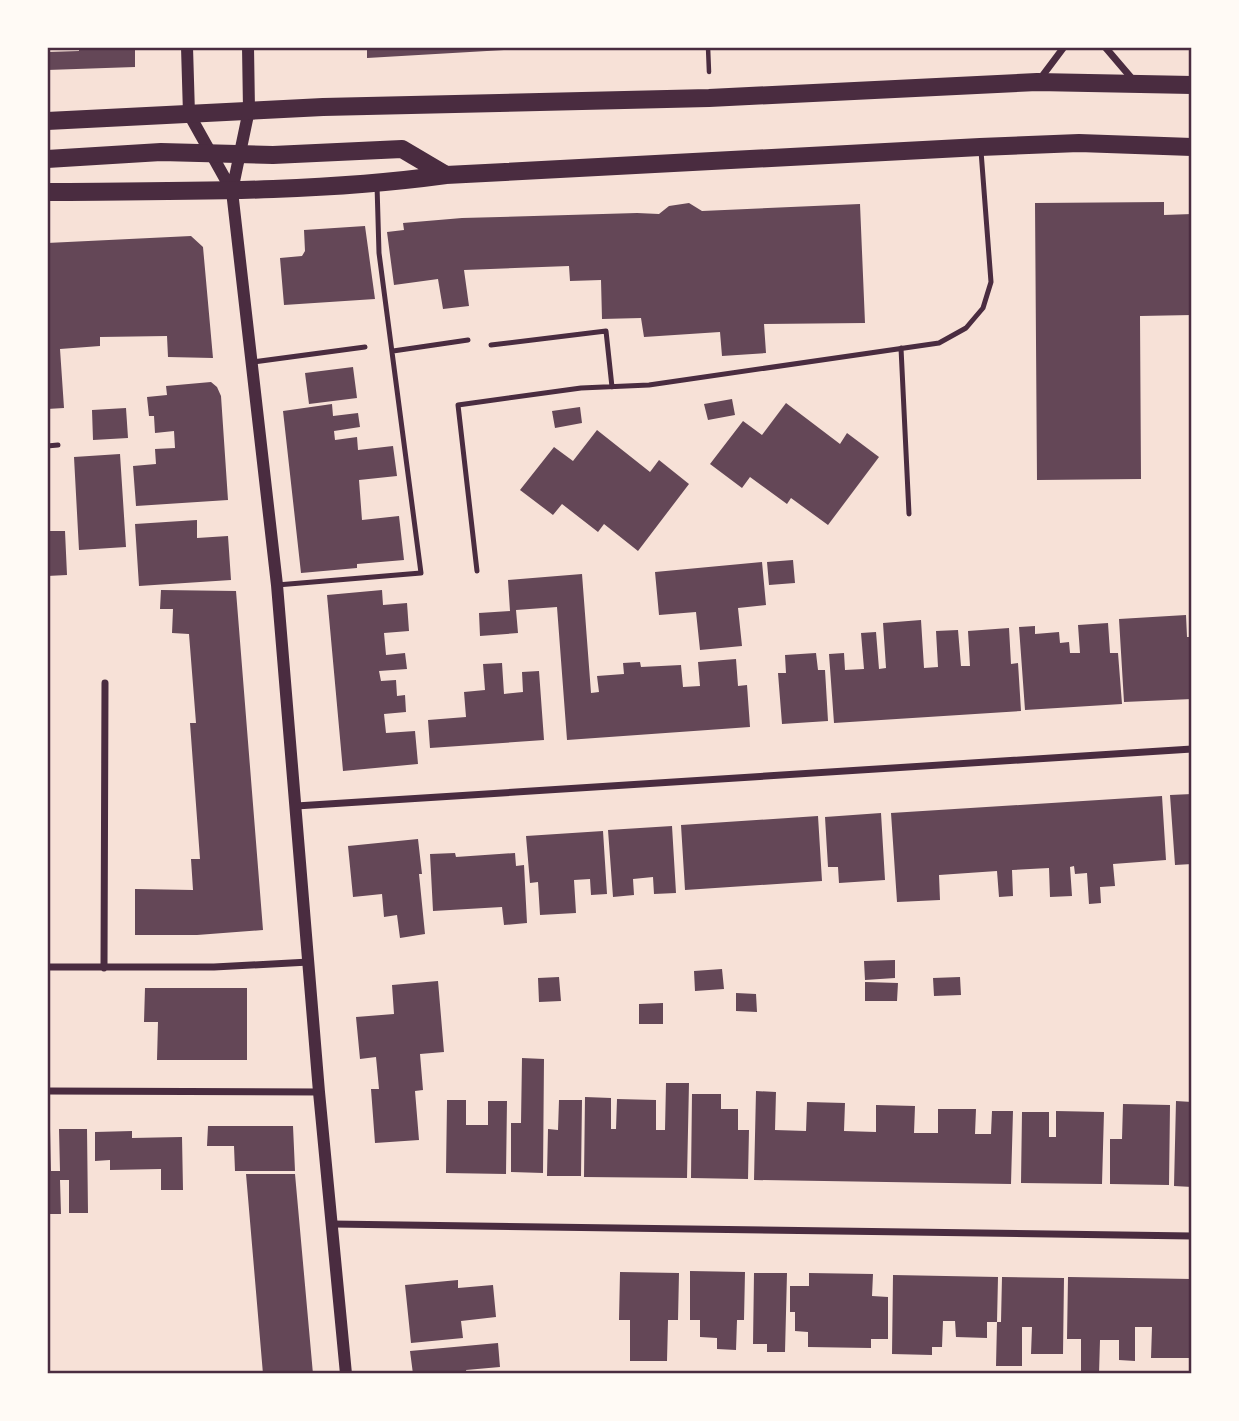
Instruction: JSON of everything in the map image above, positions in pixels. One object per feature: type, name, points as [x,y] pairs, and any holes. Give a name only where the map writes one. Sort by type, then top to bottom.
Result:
[{"type":"main road","points":[[47,121],[249,110],[709,97],[1037,82],[1183,85],[1192,93]]},
{"type":"main road","points":[[47,192],[232,191],[377,185],[446,175],[1079,143],[1192,146]]},
{"type":"main road","points":[[47,159],[161,152],[273,155],[402,149],[446,175]]},
{"type":"street","points":[[187,47],[189,114],[232,191]]},
{"type":"street","points":[[248,47],[249,110],[232,191],[277,585],[319,1092],[346,1374]]},
{"type":"street","points":[[1037,82],[1063,47]]},
{"type":"street","points":[[1105,47],[1137,85]]},
{"type":"street","points":[[104,968],[105,683]]},
{"type":"street","points":[[296,806],[1192,749]]},
{"type":"street","points":[[47,967],[214,967],[309,962]]},
{"type":"street","points":[[47,1091],[319,1092]]},
{"type":"street","points":[[332,1224],[1192,1236]]},
{"type":"lane","points":[[477,571],[458,404],[581,388],[663,383],[939,343],[966,328],[983,308],[991,282],[980,147]]},
{"type":"lane","points":[[277,585],[421,573],[380,253],[377,185]]},
{"type":"lane","points":[[491,345],[606,331],[612,387]]},
{"type":"lane","points":[[393,351],[468,340]]},
{"type":"lane","points":[[251,362],[365,346]]},
{"type":"lane","points":[[901,348],[909,514]]},
{"type":"lane","points":[[47,446],[58,445]]},
{"type":"building","points":[[79,47],[135,47],[135,67],[47,70],[47,52],[79,51]]},
{"type":"building","points":[[367,47],[504,47],[504,50],[367,58]]},
{"type":"building","points":[[1164,202],[1164,215],[1192,214],[1192,315],[1140,316],[1141,479],[1037,480],[1035,203]]},
{"type":"building","points":[[689,203],[702,211],[860,204],[865,323],[764,324],[766,353],[722,356],[720,332],[644,337],[641,318],[602,319],[601,280],[570,281],[569,266],[464,270],[469,306],[443,309],[438,279],[394,285],[387,232],[404,230],[403,223],[462,218],[659,214],[669,206]]},
{"type":"building","points":[[365,226],[375,299],[284,305],[280,258],[302,256],[305,251],[304,230]]},
{"type":"building","points":[[191,236],[203,247],[213,358],[168,357],[167,336],[100,337],[100,346],[60,349],[64,408],[47,409],[47,243]]},
{"type":"building","points":[[353,367],[357,398],[309,404],[305,373]]},
{"type":"building","points":[[211,382],[221,396],[228,500],[136,506],[133,466],[156,464],[155,449],[175,448],[174,431],[155,433],[154,416],[149,416],[147,397],[167,395],[166,386]]},
{"type":"building","points":[[732,399],[735,415],[708,420],[704,404]]},
{"type":"building","points":[[786,403],[840,444],[847,433],[879,457],[828,525],[791,498],[787,504],[750,477],[742,488],[710,464],[743,421],[762,435]]},
{"type":"building","points":[[332,404],[333,416],[358,413],[360,427],[334,431],[335,440],[357,437],[358,450],[393,446],[397,476],[359,480],[362,520],[399,516],[404,560],[301,573],[283,411]]},
{"type":"building","points":[[580,407],[582,423],[555,428],[552,411]]},
{"type":"building","points":[[126,408],[128,438],[93,440],[92,410]]},
{"type":"building","points":[[597,430],[650,472],[659,460],[689,484],[638,551],[604,524],[598,532],[562,504],[553,515],[520,490],[554,447],[573,461]]},
{"type":"building","points":[[120,454],[126,547],[79,550],[74,457]]},
{"type":"building","points":[[197,520],[197,538],[228,536],[231,580],[139,586],[135,524]]},
{"type":"building","points":[[47,531],[65,531],[67,575],[47,576]]},
{"type":"building","points":[[793,560],[795,583],[769,585],[767,562]]},
{"type":"building","points":[[762,562],[766,605],[738,608],[742,646],[700,650],[696,612],[659,615],[655,572]]},
{"type":"building","points":[[582,574],[591,693],[599,692],[597,676],[624,674],[623,663],[640,662],[641,667],[681,665],[683,687],[700,686],[698,662],[736,659],[738,686],[747,685],[750,727],[567,740],[557,607],[516,610],[518,633],[480,636],[479,613],[510,611],[508,580]]},
{"type":"building","points":[[161,590],[236,591],[263,930],[197,935],[135,935],[135,889],[193,890],[191,859],[200,859],[190,723],[196,723],[189,634],[172,633],[173,609],[160,609]]},
{"type":"building","points":[[382,590],[383,605],[407,603],[409,631],[384,633],[386,655],[405,653],[407,669],[379,671],[381,681],[396,680],[397,696],[405,695],[406,712],[384,714],[386,733],[415,731],[418,764],[343,771],[327,595]]},
{"type":"building","points":[[1186,615],[1187,637],[1192,637],[1192,699],[1124,702],[1119,619]]},
{"type":"building","points":[[921,620],[924,668],[938,667],[936,631],[958,630],[961,666],[970,666],[968,631],[1009,628],[1011,664],[1018,663],[1021,711],[834,723],[829,654],[844,653],[845,670],[864,669],[861,633],[876,632],[879,669],[886,668],[883,623]]},
{"type":"building","points":[[1108,623],[1110,653],[1118,653],[1122,704],[1025,710],[1019,627],[1035,626],[1035,634],[1059,632],[1060,643],[1069,642],[1070,653],[1080,653],[1078,625]]},
{"type":"building","points":[[816,653],[818,670],[825,670],[828,721],[782,724],[778,673],[786,673],[785,655]]},
{"type":"building","points":[[502,663],[504,694],[523,692],[522,672],[539,671],[544,740],[430,748],[428,720],[466,717],[464,692],[485,690],[483,664]]},
{"type":"building","points":[[1192,794],[1192,864],[1175,865],[1170,795]]},
{"type":"building","points":[[1162,796],[1166,860],[1113,864],[1115,886],[1100,887],[1101,903],[1089,904],[1087,873],[1075,874],[1074,866],[1070,867],[1072,896],[1050,897],[1049,868],[1012,870],[1013,896],[999,897],[997,871],[939,875],[940,900],[897,902],[891,813]]},
{"type":"building","points":[[881,813],[885,880],[839,883],[838,867],[828,867],[825,817]]},
{"type":"building","points":[[818,816],[822,881],[685,890],[681,825]]},
{"type":"building","points":[[672,826],[676,893],[654,894],[653,877],[633,879],[634,895],[613,897],[608,830]]},
{"type":"building","points":[[603,831],[607,894],[591,895],[590,879],[574,880],[576,913],[540,915],[538,882],[530,883],[526,836]]},
{"type":"building","points":[[418,839],[425,934],[400,938],[397,915],[384,917],[382,894],[353,897],[348,846]]},
{"type":"building","points":[[455,853],[456,857],[515,853],[516,866],[524,865],[527,923],[504,925],[502,907],[433,911],[430,854]]},
{"type":"building","points":[[895,960],[895,978],[865,980],[864,961]]},
{"type":"building","points":[[722,969],[724,989],[695,991],[694,971]]},
{"type":"building","points":[[559,977],[561,1001],[539,1002],[538,978]]},
{"type":"building","points":[[960,977],[961,995],[934,996],[933,978]]},
{"type":"building","points":[[438,981],[444,1052],[420,1054],[423,1090],[415,1091],[419,1140],[375,1143],[371,1089],[379,1089],[376,1057],[360,1059],[356,1017],[394,1014],[392,985]]},
{"type":"building","points":[[865,982],[898,983],[897,1001],[865,1001]]},
{"type":"building","points":[[145,988],[247,988],[247,1060],[157,1060],[158,1022],[144,1022]]},
{"type":"building","points":[[736,993],[756,994],[757,1012],[736,1011]]},
{"type":"building","points":[[663,1003],[663,1024],[639,1024],[639,1004]]},
{"type":"building","points":[[522,1058],[544,1059],[543,1173],[511,1172],[511,1123],[521,1123]]},
{"type":"building","points":[[666,1083],[689,1083],[687,1178],[584,1177],[585,1097],[611,1098],[611,1129],[616,1129],[617,1099],[656,1100],[656,1130],[665,1130]]},
{"type":"building","points":[[756,1091],[776,1092],[775,1130],[806,1131],[807,1102],[845,1103],[844,1131],[876,1132],[876,1105],[915,1106],[914,1133],[938,1133],[938,1109],[976,1109],[975,1134],[991,1134],[992,1111],[1013,1111],[1011,1184],[754,1180]]},
{"type":"building","points":[[692,1094],[721,1094],[721,1109],[738,1109],[738,1130],[749,1130],[748,1179],[691,1178]]},
{"type":"building","points":[[447,1100],[466,1100],[466,1125],[488,1125],[488,1101],[507,1101],[506,1174],[446,1173]]},
{"type":"building","points":[[559,1100],[582,1100],[581,1176],[547,1176],[548,1129],[558,1130]]},
{"type":"building","points":[[1176,1101],[1192,1102],[1192,1187],[1174,1186]]},
{"type":"building","points":[[1123,1104],[1170,1105],[1169,1185],[1110,1184],[1110,1139],[1122,1139]]},
{"type":"building","points":[[1056,1111],[1104,1112],[1102,1184],[1021,1183],[1022,1112],[1049,1112],[1049,1137],[1056,1137]]},
{"type":"building","points":[[208,1126],[293,1126],[295,1171],[235,1171],[234,1146],[207,1146]]},
{"type":"building","points":[[47,1129],[50,1129],[51,1171],[60,1171],[59,1129],[87,1129],[88,1213],[69,1213],[69,1180],[60,1180],[61,1214],[47,1214]]},
{"type":"building","points":[[132,1131],[132,1138],[182,1137],[183,1190],[161,1190],[161,1169],[110,1170],[110,1160],[95,1161],[95,1132]]},
{"type":"building","points":[[246,1174],[295,1174],[313,1374],[263,1374]]},
{"type":"building","points":[[690,1271],[745,1272],[744,1320],[737,1320],[736,1350],[717,1349],[717,1338],[700,1337],[700,1320],[690,1320]]},
{"type":"building","points":[[620,1272],[679,1273],[678,1320],[668,1320],[667,1361],[630,1361],[630,1320],[619,1320]]},
{"type":"building","points":[[754,1273],[787,1273],[785,1352],[767,1352],[767,1344],[753,1344]]},
{"type":"building","points":[[809,1273],[873,1274],[872,1296],[888,1297],[888,1339],[871,1339],[871,1348],[808,1347],[808,1332],[795,1331],[795,1312],[790,1312],[790,1286],[809,1286]]},
{"type":"building","points":[[893,1275],[998,1277],[997,1322],[987,1322],[987,1338],[956,1337],[955,1321],[943,1321],[942,1347],[932,1347],[932,1355],[892,1354]]},
{"type":"building","points":[[1002,1277],[1064,1278],[1063,1354],[1031,1354],[1032,1327],[1022,1327],[1022,1366],[996,1366]]},
{"type":"building","points":[[1068,1277],[1192,1279],[1192,1358],[1151,1358],[1152,1327],[1135,1327],[1135,1361],[1119,1360],[1119,1340],[1100,1340],[1099,1374],[1081,1374],[1081,1339],[1067,1339]]},
{"type":"building","points":[[458,1280],[458,1288],[493,1285],[496,1317],[461,1321],[463,1338],[411,1343],[405,1285]]},
{"type":"building","points":[[498,1343],[500,1367],[466,1370],[467,1374],[413,1374],[410,1351]]}]
